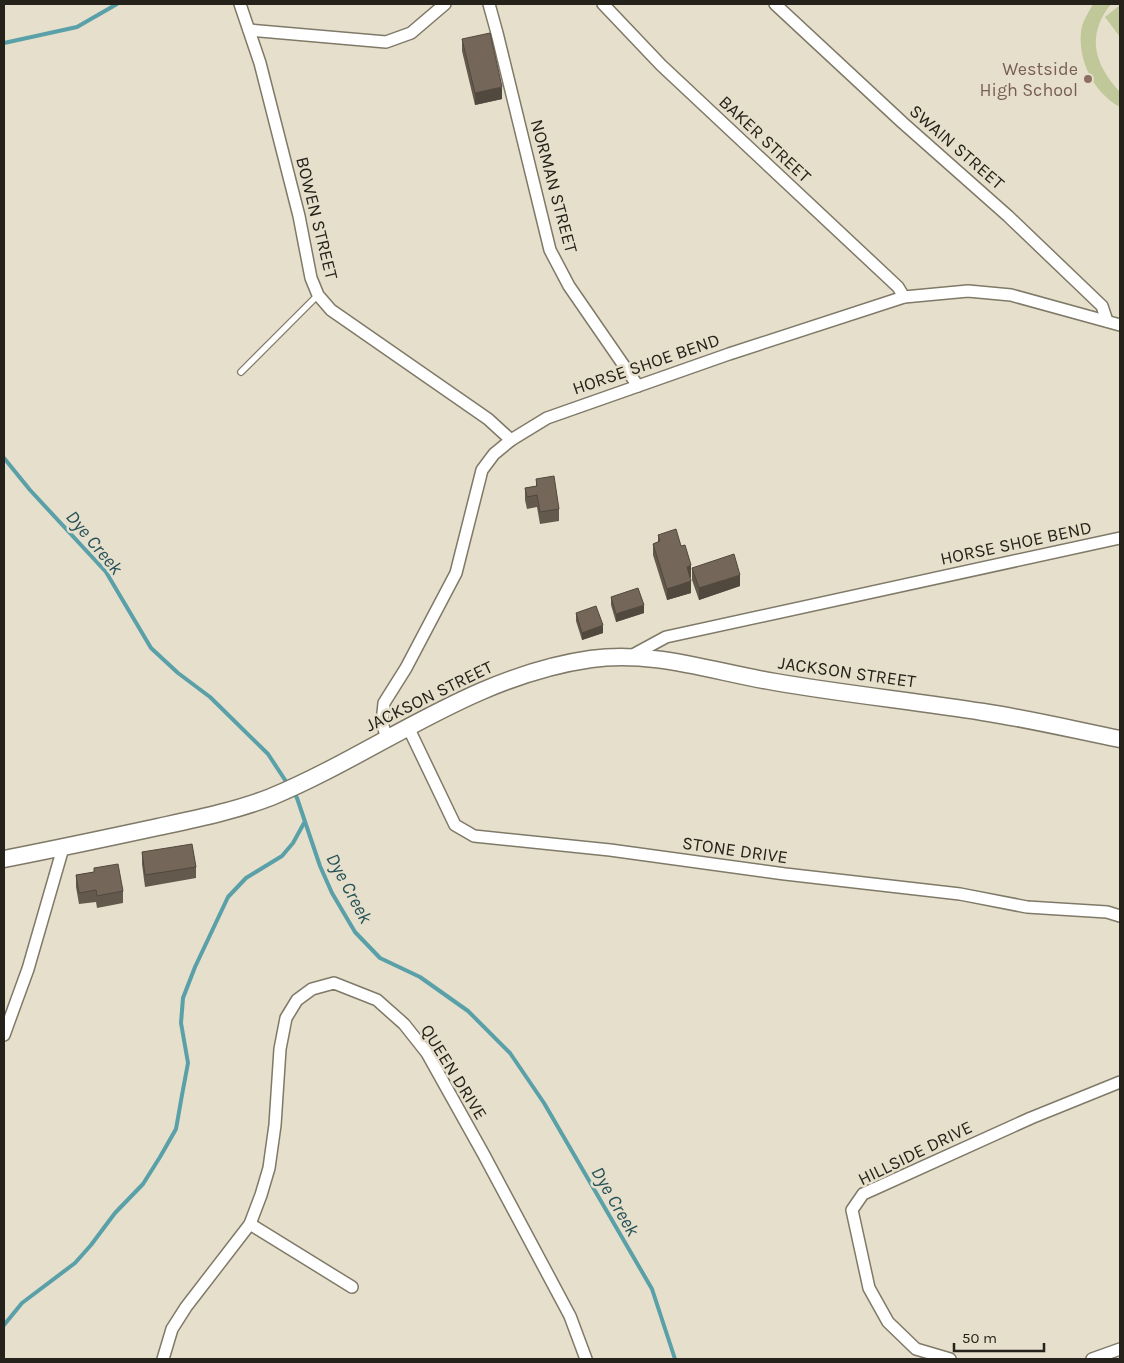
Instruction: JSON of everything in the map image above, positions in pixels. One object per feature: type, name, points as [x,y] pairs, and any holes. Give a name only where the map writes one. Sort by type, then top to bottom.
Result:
[{"type":"street","name":"BOWEN STREET","points":[[240,4],[260,63],[299,216],[310,278],[318,295],[332,310],[488,419],[511,440]]},
{"type":"street","points":[[249,30],[386,42],[412,32],[445,4]]},
{"type":"street","name":"NORMAN STREET","points":[[489,4],[550,250],[569,286],[638,386]]},
{"type":"street","name":"BAKER STREET","points":[[603,4],[661,65],[898,287],[904,297]]},
{"type":"street","name":"SWAIN STREET","points":[[775,4],[903,123],[1008,216],[1102,306],[1107,322]]},
{"type":"street","name":"HORSE SHOE BEND","points":[[387,738],[382,723],[384,703],[406,668],[456,573],[482,470],[494,454],[511,440],[547,418],[729,354],[904,297],[968,291],[1011,295],[1120,325]]},
{"type":"street","name":"HORSE SHOE BEND","points":[[630,656],[666,637],[1120,538]]},
{"type":"street","name":"JACKSON STREET","points":[[4,859],[63,848],[196,818],[234,809],[267,798],[302,783],[452,704],[504,681],[555,666],[592,659],[630,656],[664,660],[774,682],[985,712],[1120,739]]},
{"type":"street","name":"STONE DRIVE","points":[[408,727],[455,825],[474,836],[610,850],[785,874],[960,894],[1027,907],[1107,912],[1120,916]]},
{"type":"street","points":[[4,1035],[28,969],[63,848]]},
{"type":"street","name":"QUEEN DRIVE","points":[[163,1359],[172,1329],[181,1314],[250,1224],[269,1168],[275,1125],[280,1049],[286,1018],[297,1000],[312,989],[334,983],[376,1000],[404,1024],[427,1053],[570,1316],[586,1359]]},
{"type":"street","name":"HILLSIDE DRIVE","points":[[950,1359],[916,1348],[888,1322],[869,1288],[852,1210],[863,1194],[871,1190],[1032,1118],[1120,1082]]},
{"type":"street","points":[[250,1224],[352,1287]]},
{"type":"street","points":[[1092,1359],[1120,1350]]},
{"type":"lane","points":[[240,372],[318,295]]},
{"type":"green space","points":[[1093,4],[1111,4],[1098,27],[1096,49],[1104,71],[1120,92],[1120,107],[1095,85],[1082,54],[1081,32]]},
{"type":"green space","points":[[1120,5],[1120,37],[1105,17]]},
{"type":"building","points":[[490,33],[502,87],[475,93],[462,39]]},
{"type":"building","points":[[554,476],[559,509],[540,512],[537,495],[527,497],[525,488],[537,486],[536,479]]},
{"type":"building","points":[[676,529],[681,546],[685,545],[691,565],[687,567],[691,581],[667,589],[653,544],[660,541],[658,535]]},
{"type":"building","points":[[734,554],[740,575],[699,588],[692,568]]},
{"type":"building","points":[[638,588],[644,605],[616,614],[611,597]]},
{"type":"building","points":[[596,606],[603,625],[582,633],[576,613]]},
{"type":"building","points":[[192,844],[196,867],[145,875],[142,852]]},
{"type":"building","points":[[118,864],[123,891],[97,896],[96,890],[79,893],[76,875],[94,872],[94,868]]},
{"type":"waterway","points":[[4,43],[77,27],[117,4]]},
{"type":"waterway","name":"Dye Creek","points":[[4,458],[30,490],[106,572],[151,648],[178,673],[210,697],[268,754],[289,786]]},
{"type":"waterway","name":"Dye Creek","points":[[293,791],[320,866],[332,893],[355,932],[380,958],[420,977],[468,1011],[510,1053],[544,1103],[652,1289],[675,1359]]},
{"type":"waterway","points":[[4,1325],[22,1303],[75,1263],[115,1213],[143,1184],[160,1157],[176,1129],[188,1063],[181,1023],[183,998],[195,967],[228,897],[246,878],[282,856],[293,843],[304,823]]},
{"type":"place","name":"Westside High School","points":[[1088,79]]}]
